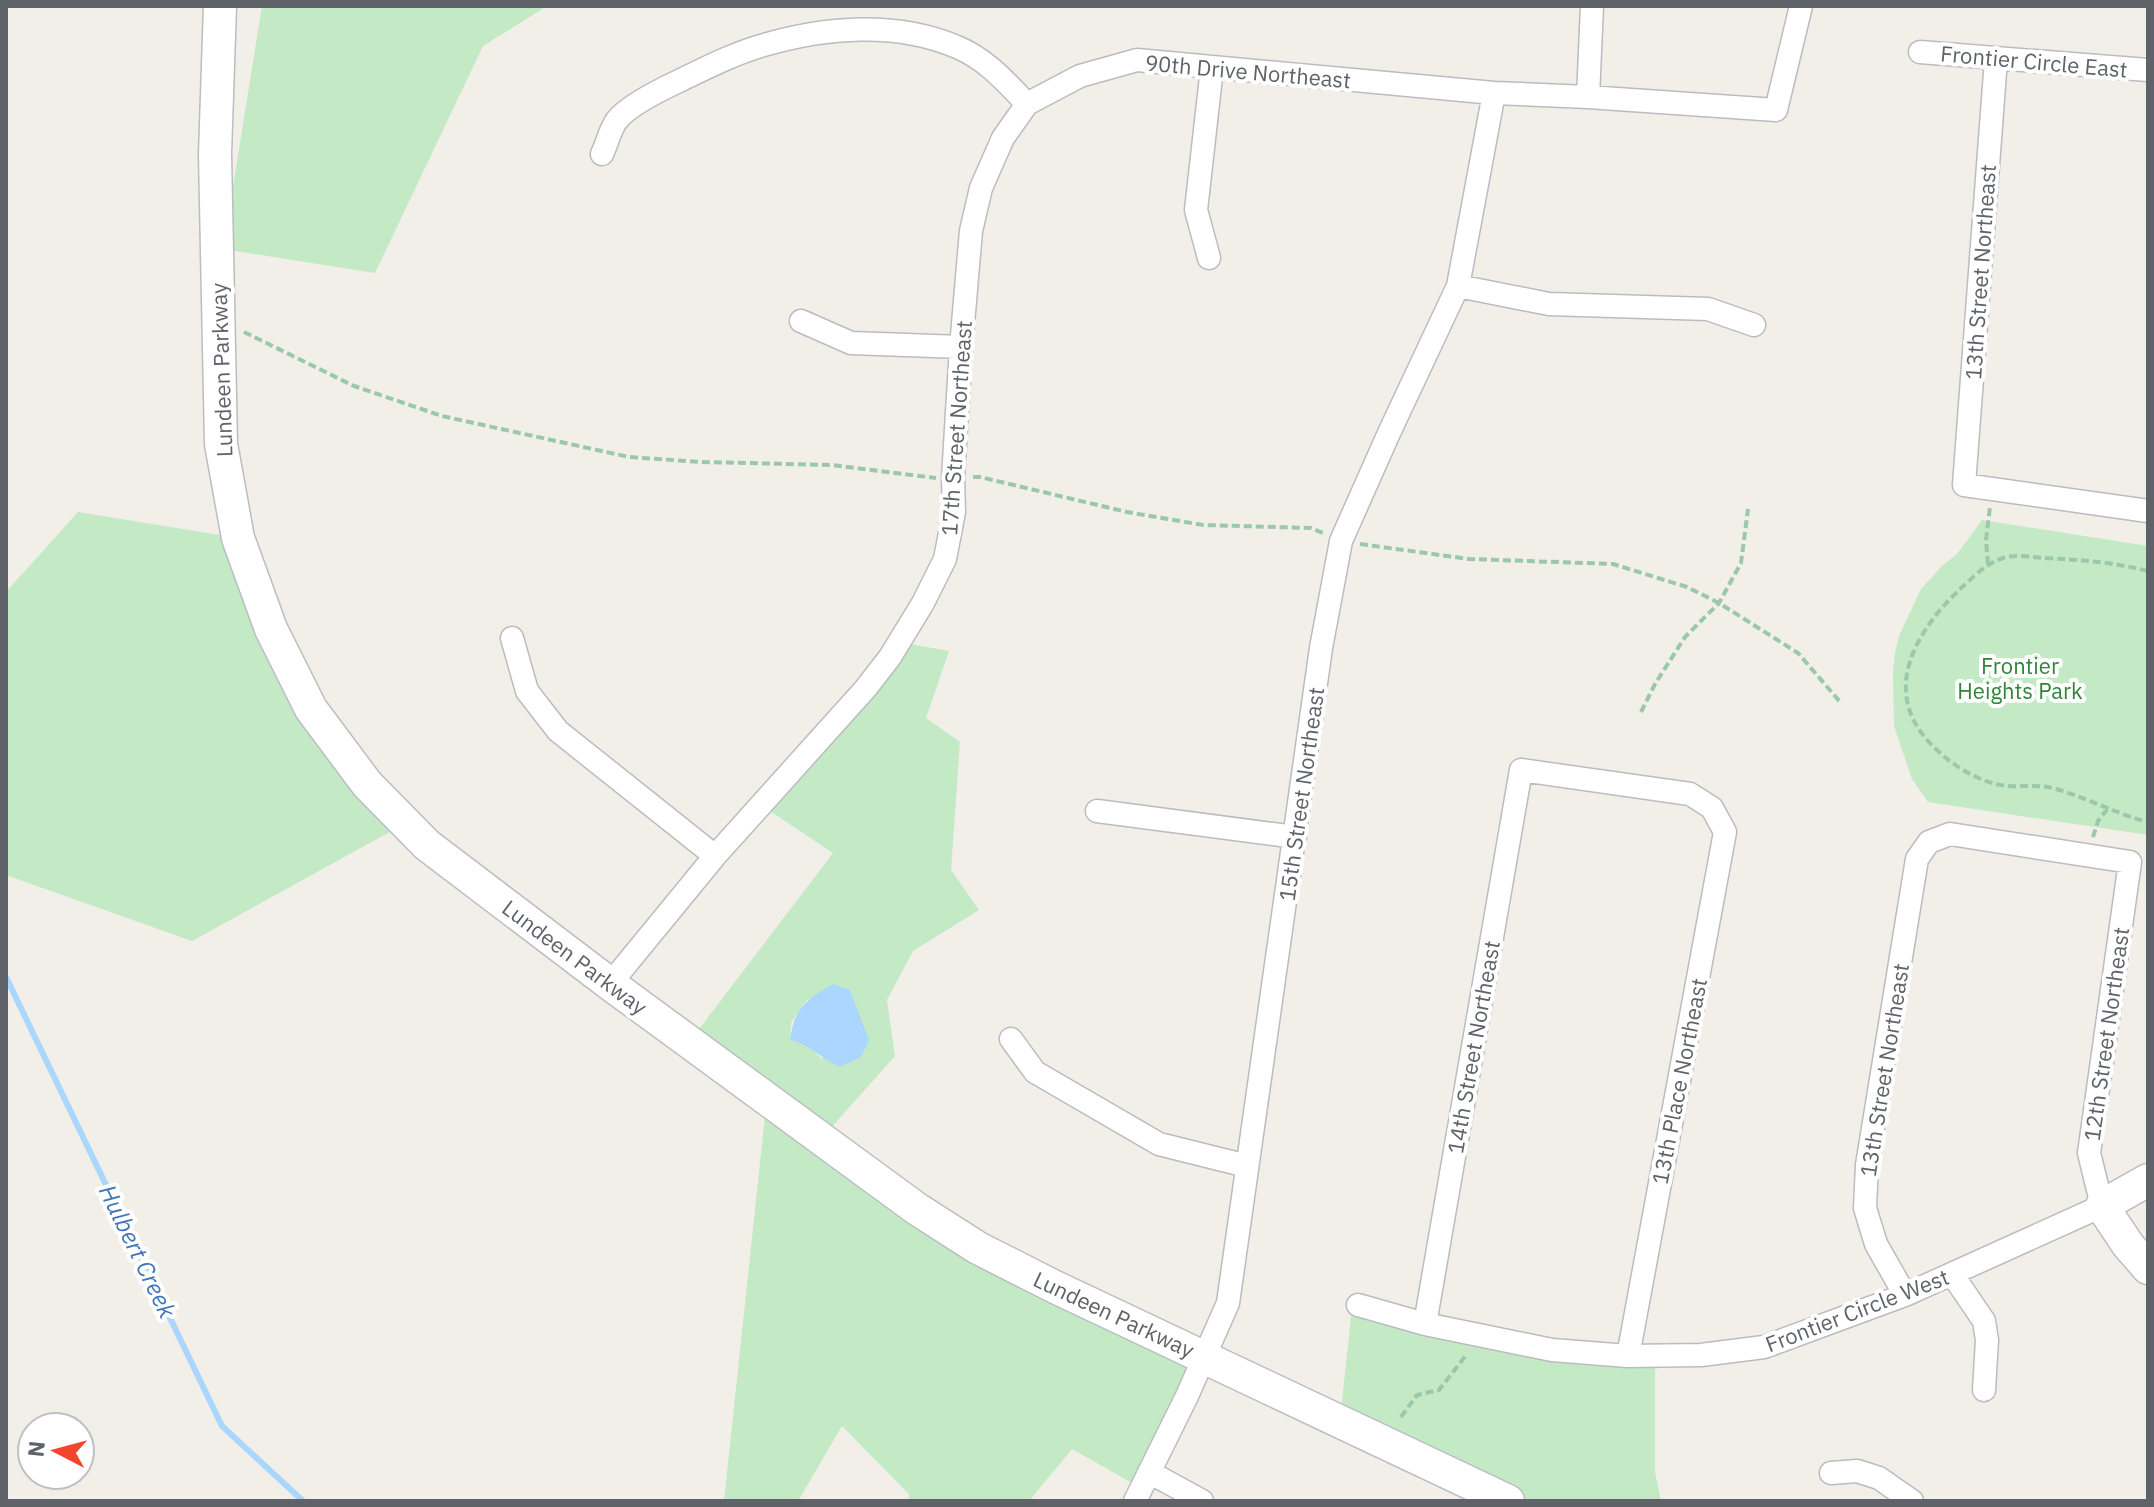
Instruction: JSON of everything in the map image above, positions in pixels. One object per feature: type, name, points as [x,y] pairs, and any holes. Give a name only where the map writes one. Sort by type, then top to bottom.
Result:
[{"type":"main road","name":"Lundeen Parkway","points":[[220,6],[215,154],[221,444],[238,538],[271,629],[311,709],[367,784],[427,845],[610,984],[917,1209],[978,1248],[1508,1501]]},
{"type":"main road","name":"Frontier Circle West","points":[[2102,1206],[2148,1180]]},
{"type":"main road","points":[[2102,1206],[2148,1268]]},
{"type":"street","points":[[1588,97],[1592,6]]},
{"type":"street","name":"90th Drive Northeast","points":[[1027,104],[1080,76],[1137,60],[1494,93],[1776,110],[1801,6]]},
{"type":"street","points":[[602,154],[617,120],[650,95],[763,45],[821,33],[864,28],[920,36],[957,47],[990,65],[1027,104]]},
{"type":"street","name":"Frontier Circle East","points":[[1920,52],[2148,70]]},
{"type":"street","name":"13th Street Northeast","points":[[1992,489],[1964,485],[1996,59]]},
{"type":"street","points":[[1209,258],[1196,210],[1212,68]]},
{"type":"street","name":"15th Street Northeast","points":[[1135,1501],[1228,1303],[1321,648],[1341,541],[1458,286],[1494,93]]},
{"type":"street","name":"17th Street Northeast","points":[[610,984],[715,856],[866,688],[890,657],[945,559],[954,512],[953,478],[971,231],[981,188],[1003,138],[1027,104]]},
{"type":"street","points":[[1458,286],[1549,304],[1708,309],[1754,325]]},
{"type":"street","points":[[801,321],[851,343],[961,347]]},
{"type":"street","points":[[1992,489],[2148,511]]},
{"type":"street","points":[[512,638],[527,691],[558,731],[715,856]]},
{"type":"street","name":"13th Place Northeast","points":[[1521,770],[1690,794],[1712,808],[1725,832],[1628,1356]]},
{"type":"street","name":"14th Street Northeast","points":[[1425,1324],[1521,770]]},
{"type":"street","points":[[1097,811],[1295,837]]},
{"type":"street","name":"13th Street Northeast","points":[[1905,1295],[1876,1244],[1865,1208],[1867,1165],[1917,859],[1929,842],[1950,834],[2091,856]]},
{"type":"street","name":"12th Street Northeast","points":[[2091,856],[2130,862],[2089,1153],[2102,1206]]},
{"type":"street","points":[[1011,1039],[1035,1072],[1159,1144],[1247,1166]]},
{"type":"street","name":"Frontier Circle West","points":[[1358,1305],[1425,1324],[1552,1350],[1628,1356],[1701,1355],[1764,1347],[1905,1295],[2102,1206]]},
{"type":"street","points":[[1952,1274],[1984,1321],[1987,1340],[1984,1390]]},
{"type":"street","points":[[1831,1473],[1857,1471],[1879,1478],[1912,1501]]},
{"type":"street","points":[[1149,1472],[1202,1501]]},
{"type":"path","points":[[219,323],[254,335],[354,386],[442,416],[629,457],[832,465],[921,477],[980,477],[1127,512],[1203,525],[1311,528],[1341,541],[1469,559],[1613,564],[1687,587],[1719,603],[1798,653],[1841,703]]},
{"type":"path","points":[[1988,564],[1986,540],[1992,489]]},
{"type":"path","points":[[1641,712],[1685,637],[1719,603],[1741,563],[1748,509]]},
{"type":"path","points":[[2148,570],[2113,562],[2014,556],[1988,564],[1940,608],[1918,639],[1904,682],[1908,710],[1922,736],[1940,754],[1971,775],[1993,784],[2053,787],[2148,822]]},
{"type":"path","points":[[2091,856],[2098,821],[2108,808]]},
{"type":"path","points":[[1401,1417],[1417,1395],[1439,1390],[1479,1335]]},
{"type":"green space","points":[[262,6],[547,6],[483,46],[375,273],[223,249]]},
{"type":"green space","points":[[78,512],[238,538],[271,629],[406,823],[192,941],[6,875],[6,592]]},
{"type":"green space","name":"Frontier Heights Park","points":[[1982,520],[2148,546],[2148,835],[1928,802],[1912,779],[1894,726],[1893,671],[1899,636],[1921,589],[1957,554]]},
{"type":"green space","points":[[904,643],[949,651],[926,718],[960,742],[951,870],[979,910],[913,951],[887,1000],[895,1056],[822,1138],[917,1209],[1205,1357],[1141,1488],[1072,1449],[1029,1501],[909,1501],[909,1494],[842,1426],[798,1501],[724,1501],[767,1097],[690,1041],[833,853],[758,803]],"holes":[[[850,990],[858,1016],[822,1059],[807,1044],[790,1040],[791,1023],[807,1000]]]},
{"type":"green space","points":[[1353,1299],[1425,1324],[1655,1354],[1655,1472],[1661,1501],[1509,1501],[1340,1420]]},
{"type":"water","points":[[833,984],[850,990],[869,1040],[861,1057],[840,1067],[790,1040],[795,1020],[803,1006]]},
{"type":"waterway","name":"Hulbert Creek","points":[[6,977],[222,1426],[303,1501]]}]
